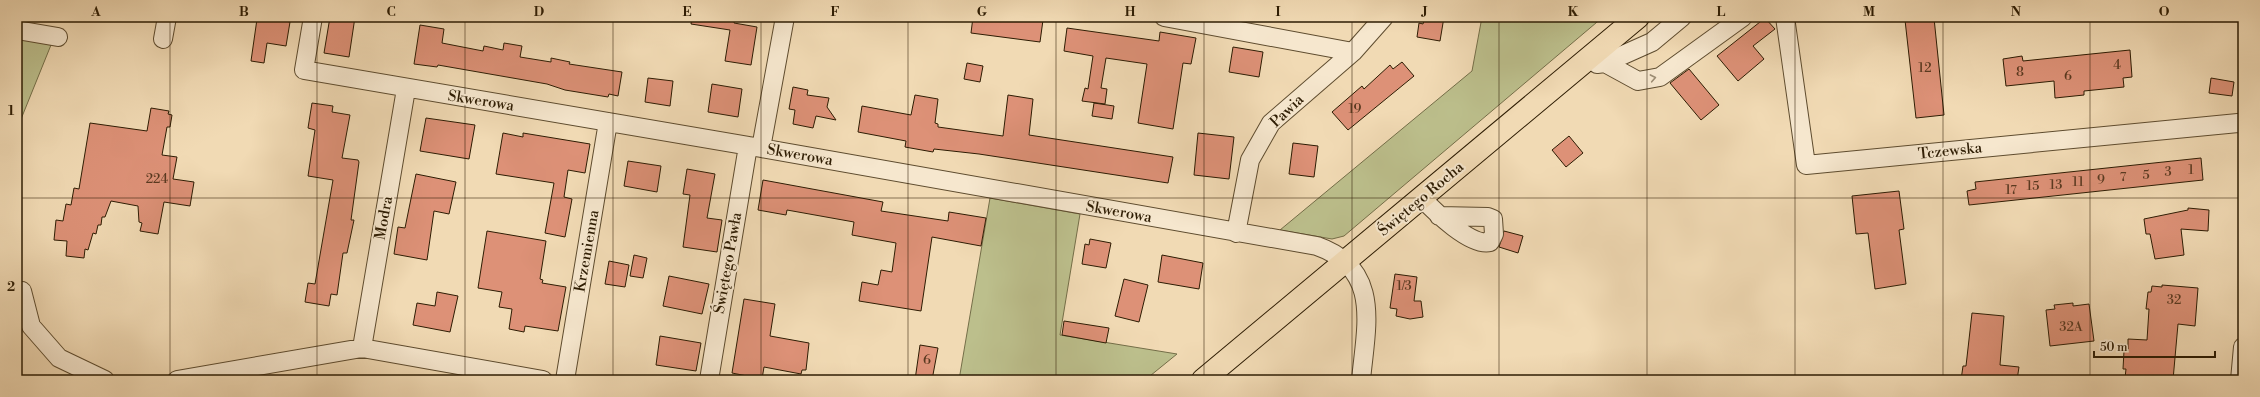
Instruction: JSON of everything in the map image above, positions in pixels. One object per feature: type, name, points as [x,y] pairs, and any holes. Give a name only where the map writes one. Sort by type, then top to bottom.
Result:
[{"type":"main road","name":"Świętego Rocha","points":[[1203,380],[1638,17]]},
{"type":"street","points":[[163,39],[167,17]]},
{"type":"street","name":"Skwerowa","points":[[313,17],[304,70],[406,89],[754,147],[1236,233],[1317,246],[1332,252],[1346,261]]},
{"type":"street","name":"Świętego Pawła","points":[[709,380],[754,147],[785,17]]},
{"type":"street","points":[[1164,17],[1353,52]]},
{"type":"street","name":"Pawia","points":[[1236,233],[1250,160],[1271,124],[1353,52],[1384,17]]},
{"type":"street","points":[[1577,69],[1605,63],[1652,42],[1682,17]]},
{"type":"street","points":[[1605,63],[1638,81],[1660,77],[1743,17]]},
{"type":"street","name":"Tczewska","points":[[1785,17],[1806,165],[2230,124],[2243,124]]},
{"type":"street","points":[[17,30],[58,37]]},
{"type":"street","name":"Modra","points":[[356,348],[406,89]]},
{"type":"street","name":"Krzemienna","points":[[565,380],[608,122]]},
{"type":"street","points":[[1422,198],[1439,216]]},
{"type":"street","points":[[1346,261],[1363,288],[1367,304],[1361,380]]},
{"type":"street","points":[[22,291],[31,326],[58,358],[105,380]]},
{"type":"street","points":[[2240,380],[2243,347]]},
{"type":"street","points":[[177,380],[356,348],[543,380]]},
{"type":"green space","points":[[1482,17],[1603,17],[1344,236],[1332,239],[1280,230],[1472,71]]},
{"type":"green space","points":[[17,34],[53,40],[17,129]]},
{"type":"green space","points":[[990,198],[1080,214],[1060,335],[1177,354],[1145,380],[959,380]]},
{"type":"building","points":[[330,17],[355,17],[349,57],[324,53]]},
{"type":"building","points":[[692,17],[735,17],[734,23],[757,27],[751,65],[725,61],[730,30],[691,24]]},
{"type":"building","points":[[973,17],[1019,17],[1043,20],[1040,42],[971,33]]},
{"type":"building","points":[[1425,17],[1444,17],[1440,41],[1417,37],[1419,23],[1423,24]]},
{"type":"building","points":[[271,18],[290,22],[286,46],[267,43],[264,63],[251,61],[257,19],[271,21]]},
{"type":"building","points":[[1765,18],[1775,29],[1753,46],[1764,59],[1738,81],[1717,56]]},
{"type":"building","points":[[1934,18],[1944,115],[1916,118],[1905,20]]},
{"type":"building","points":[[420,25],[444,29],[442,43],[483,51],[484,46],[503,50],[504,43],[522,46],[520,57],[551,62],[551,58],[570,62],[569,64],[622,72],[618,96],[609,94],[608,97],[565,90],[547,84],[438,65],[437,67],[414,64]]},
{"type":"building","points":[[1067,28],[1159,41],[1160,32],[1196,38],[1191,64],[1183,63],[1173,129],[1138,123],[1147,64],[1106,58],[1101,88],[1107,89],[1105,104],[1082,101],[1085,88],[1088,89],[1093,56],[1064,51]]},
{"type":"building","points":[[1233,47],[1263,52],[1259,77],[1229,72]]},
{"type":"building","points":[[2130,50],[2132,77],[2123,78],[2124,87],[2084,91],[2084,95],[2055,98],[2054,81],[2006,86],[2003,59],[2022,56],[2023,61]]},
{"type":"building","points":[[1402,62],[1414,76],[1348,130],[1332,112],[1362,86],[1364,89],[1390,65],[1393,69]]},
{"type":"building","points":[[967,63],[983,66],[980,82],[964,79]]},
{"type":"building","points":[[1689,69],[1719,105],[1701,120],[1670,83]]},
{"type":"building","points":[[648,78],[673,81],[670,106],[645,102]]},
{"type":"building","points":[[2211,78],[2234,82],[2232,96],[2209,93]]},
{"type":"building","points":[[712,84],[742,89],[738,117],[708,112]]},
{"type":"building","points":[[793,87],[808,90],[807,95],[829,98],[827,107],[836,120],[816,116],[813,128],[793,124],[795,110],[789,109]]},
{"type":"building","points":[[915,95],[938,99],[935,123],[938,124],[938,127],[1003,136],[1008,95],[1033,99],[1029,135],[1173,157],[1168,183],[979,154],[934,149],[933,152],[905,147],[906,141],[858,132],[862,106],[911,115]]},
{"type":"building","points":[[312,103],[333,106],[332,112],[350,115],[342,158],[358,160],[359,162],[351,220],[354,220],[347,253],[343,253],[337,295],[331,294],[329,306],[305,302],[308,283],[315,284],[333,180],[308,176],[315,130],[308,128]]},
{"type":"building","points":[[1094,103],[1114,106],[1112,119],[1092,116]]},
{"type":"building","points":[[151,108],[169,111],[168,114],[172,115],[170,127],[167,127],[162,155],[177,157],[173,179],[194,182],[190,206],[164,202],[158,234],[140,231],[142,223],[139,222],[138,206],[111,201],[105,217],[102,217],[101,225],[98,225],[96,234],[93,233],[88,250],[85,249],[84,258],[66,256],[67,241],[54,240],[56,220],[63,221],[66,204],[71,205],[74,188],[79,189],[90,123],[147,131]]},
{"type":"building","points":[[426,118],[475,125],[469,159],[420,151]]},
{"type":"building","points":[[503,133],[523,137],[523,133],[590,144],[585,173],[568,170],[564,197],[572,199],[565,237],[545,233],[554,183],[496,174]]},
{"type":"building","points":[[1198,133],[1234,137],[1229,179],[1194,175]]},
{"type":"building","points":[[1569,136],[1583,153],[1566,167],[1552,150]]},
{"type":"building","points":[[1293,143],[1318,146],[1314,177],[1289,174]]},
{"type":"building","points":[[2201,158],[2203,180],[1969,205],[1967,191],[1976,189],[1975,182]]},
{"type":"building","points":[[628,161],[661,166],[657,192],[624,186]]},
{"type":"building","points":[[687,169],[715,174],[707,218],[722,220],[717,252],[683,247],[690,195],[683,194]]},
{"type":"building","points":[[416,174],[456,182],[449,214],[434,211],[427,260],[394,254],[398,227],[405,228]]},
{"type":"building","points":[[763,180],[883,202],[881,211],[948,221],[949,212],[986,218],[981,246],[932,237],[921,311],[859,301],[862,282],[878,285],[881,270],[892,272],[896,243],[852,235],[854,222],[787,210],[786,215],[758,210]]},
{"type":"building","points":[[1899,191],[1904,229],[1899,230],[1906,284],[1875,289],[1868,233],[1856,234],[1852,196]]},
{"type":"building","points":[[2188,208],[2209,210],[2208,231],[2181,229],[2184,255],[2155,259],[2150,234],[2146,234],[2144,219],[2188,210]]},
{"type":"building","points":[[487,231],[546,241],[540,279],[543,280],[542,283],[566,287],[558,331],[525,326],[524,332],[509,329],[512,309],[499,307],[502,292],[478,288]]},
{"type":"building","points":[[1504,231],[1523,236],[1518,253],[1499,247]]},
{"type":"building","points":[[1090,239],[1111,243],[1106,268],[1082,264],[1085,244],[1089,245]]},
{"type":"building","points":[[634,255],[647,258],[643,278],[630,276]]},
{"type":"building","points":[[1162,255],[1203,263],[1199,289],[1158,282]]},
{"type":"building","points":[[609,261],[629,265],[625,287],[605,284]]},
{"type":"building","points":[[1395,274],[1417,277],[1414,301],[1421,301],[1423,317],[1410,319],[1396,316],[1397,309],[1390,308]]},
{"type":"building","points":[[669,276],[709,284],[702,314],[663,306]]},
{"type":"building","points":[[1124,279],[1148,285],[1139,322],[1115,316]]},
{"type":"building","points":[[2162,285],[2198,288],[2195,326],[2178,324],[2173,380],[2125,378],[2126,369],[2123,369],[2124,351],[2128,351],[2128,339],[2147,340],[2149,309],[2146,309],[2148,292],[2151,292],[2152,286],[2162,287]]},
{"type":"building","points":[[437,292],[458,296],[450,332],[413,325],[417,303],[435,306]]},
{"type":"building","points":[[744,299],[775,304],[770,336],[809,343],[806,370],[802,370],[801,374],[764,367],[762,379],[732,373]]},
{"type":"building","points":[[2073,303],[2073,306],[2089,304],[2094,341],[2050,346],[2046,310],[2055,309],[2054,305]]},
{"type":"building","points":[[1972,313],[2004,316],[2000,365],[2019,367],[2017,380],[1961,380],[1963,366],[1966,366]]},
{"type":"building","points":[[1064,321],[1109,328],[1106,343],[1062,335]]},
{"type":"building","points":[[660,336],[701,343],[696,371],[656,365]]},
{"type":"building","points":[[920,345],[938,348],[932,380],[915,380]]}]
